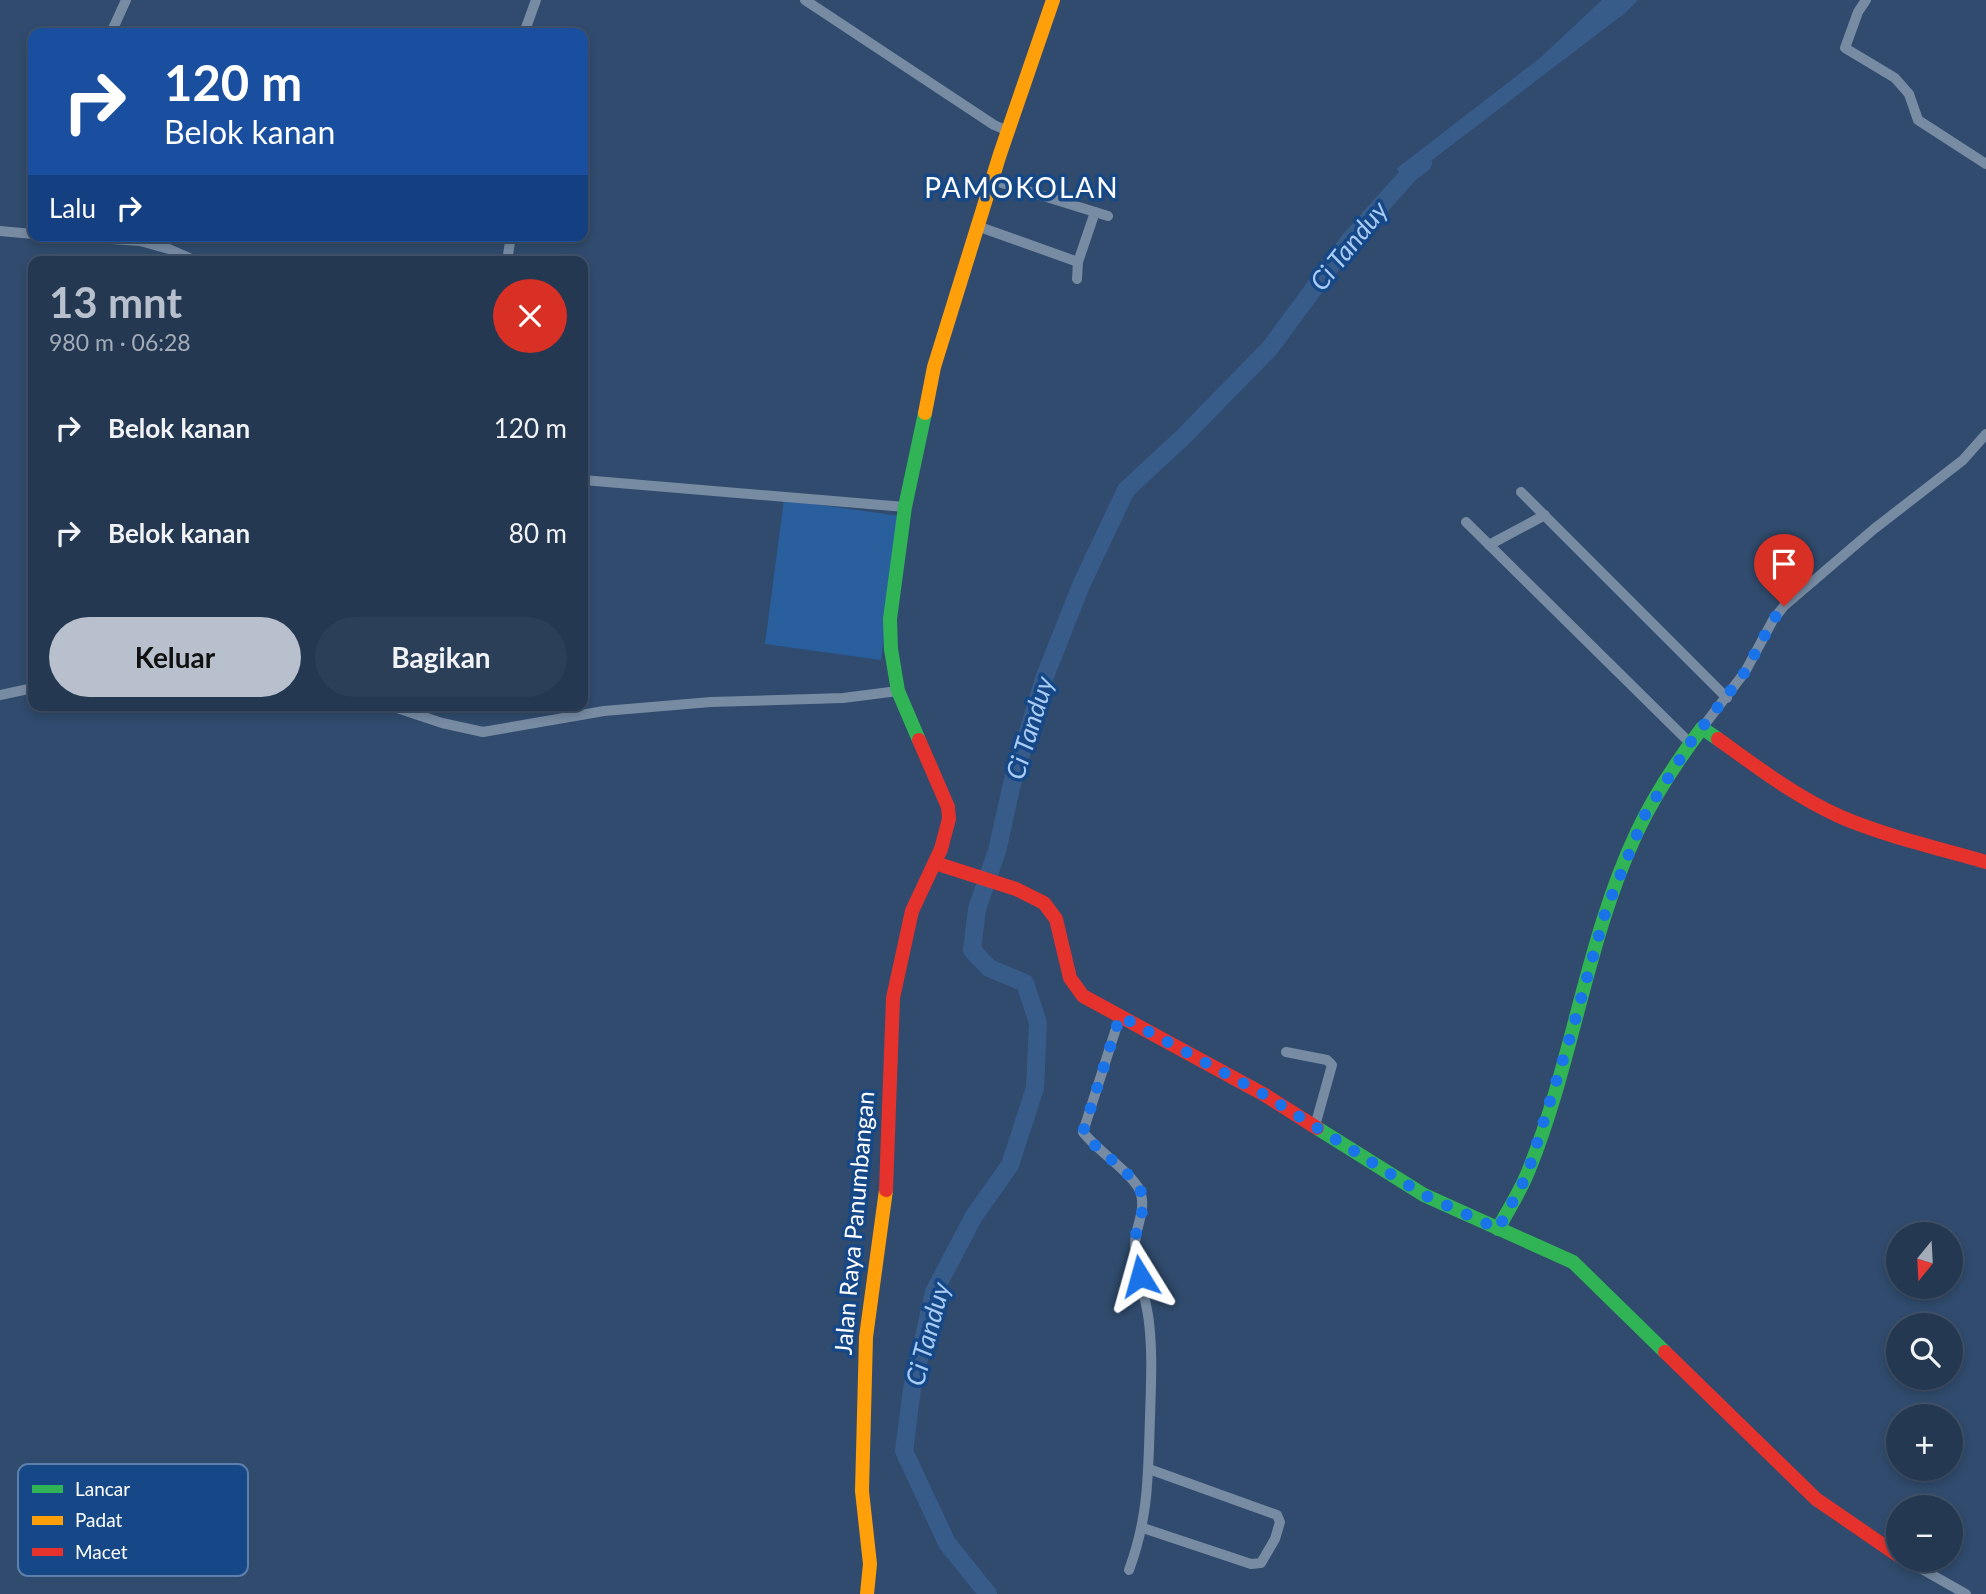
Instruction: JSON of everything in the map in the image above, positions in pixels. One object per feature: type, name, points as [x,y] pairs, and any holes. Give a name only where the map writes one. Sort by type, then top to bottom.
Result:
[{"type":"street","points":[[113,28],[126,0]]},
{"type":"street","points":[[526,28],[536,0]]},
{"type":"street","points":[[805,0],[994,125],[1008,131]]},
{"type":"street","name":"Jalan Raya Panumbangan","points":[[867,1594],[870,1564],[862,1491],[866,1338],[888,1172],[893,998],[912,911],[935,863],[949,819],[948,807],[898,691],[891,649],[890,619],[905,507],[933,367],[1008,131],[1054,0]]},
{"type":"street","points":[[1866,0],[1858,12],[1845,48],[1895,78],[1909,94],[1918,120],[1986,164]]},
{"type":"street","points":[[992,180],[1108,216]]},
{"type":"street","points":[[1077,279],[1078,262],[1095,212]]},
{"type":"street","points":[[978,226],[1078,262]]},
{"type":"street","points":[[0,231],[28,234]]},
{"type":"street","points":[[150,242],[186,256]]},
{"type":"street","points":[[1498,1229],[1527,1175],[1541,1138],[1610,897],[1645,815],[1690,743],[1745,672],[1773,620],[1784,606],[1874,529],[1963,460],[1986,434]]},
{"type":"street","points":[[588,480],[905,507]]},
{"type":"street","points":[[1521,492],[1727,698]]},
{"type":"street","points":[[1489,545],[1545,515]]},
{"type":"street","points":[[1466,522],[1690,743]]},
{"type":"street","points":[[0,695],[28,689]]},
{"type":"street","points":[[413,711],[442,723],[483,732],[604,711],[711,702],[843,698],[898,691]]},
{"type":"street","points":[[1702,728],[1798,793],[1842,817],[1986,862]]},
{"type":"street","points":[[935,863],[1008,886],[1041,900],[1053,913],[1059,927],[1071,984],[1083,996],[1265,1095],[1424,1195],[1573,1262],[1816,1499],[1886,1547]]},
{"type":"street","points":[[1120,1016],[1083,1132],[1141,1191],[1143,1209],[1135,1244],[1148,1317],[1151,1400],[1149,1469],[1143,1528],[1129,1570]]},
{"type":"street","points":[[1286,1052],[1326,1060],[1332,1065],[1315,1126]]},
{"type":"street","points":[[1143,1528],[1257,1564],[1261,1563],[1275,1539],[1280,1522],[1277,1515],[1149,1469]]},
{"type":"street","points":[[1927,1572],[1966,1594]]},
{"type":"shaded area","points":[[1602,0],[1638,0],[1625,13],[1407,179],[1396,169],[1540,58]]},
{"type":"shaded area","points":[[784,500],[900,516],[881,660],[765,644]]},
{"type":"waterway","name":"Ci Tanduy","points":[[988,1594],[947,1543],[904,1451],[912,1389],[934,1292],[974,1216],[1010,1165],[1035,1088],[1038,1023],[1025,983],[989,968],[972,950],[977,909],[997,851],[1012,784],[1045,676],[1082,583],[1126,490],[1183,437],[1270,348],[1349,241],[1411,172],[1423,163]]},
{"type":"traffic: fast","points":[[919,740],[898,691],[891,649],[890,619],[905,507],[925,413]]},
{"type":"traffic: fast","points":[[1498,1229],[1525,1179],[1544,1130],[1605,915],[1637,832],[1667,778],[1702,728],[1718,739]]},
{"type":"traffic: fast","points":[[1317,1128],[1424,1195],[1573,1262],[1665,1352]]},
{"type":"traffic: slow","points":[[925,413],[934,367],[1000,154],[1053,0]]},
{"type":"traffic: slow","points":[[867,1594],[870,1564],[862,1491],[866,1337],[886,1190]]},
{"type":"traffic: jam","points":[[1718,739],[1793,791],[1841,817],[1895,836],[1986,862]]},
{"type":"traffic: jam","points":[[886,1190],[893,998],[912,911],[941,849],[949,819],[948,807],[919,740]]},
{"type":"traffic: jam","points":[[935,863],[1016,889],[1044,903],[1056,919],[1070,978],[1083,996],[1265,1095],[1317,1128]]},
{"type":"traffic: jam","points":[[1665,1352],[1816,1499],[1886,1547]]},
{"type":"district","name":"PAMOKOLAN","points":[[1022,188]]},
{"type":"route","points":[[1140,1276],[1135,1244],[1143,1209],[1141,1191],[1083,1132],[1120,1016],[1265,1095],[1424,1195],[1498,1229],[1527,1175],[1541,1138],[1606,910],[1645,815],[1690,743],[1745,672],[1773,620],[1784,606]]}]
